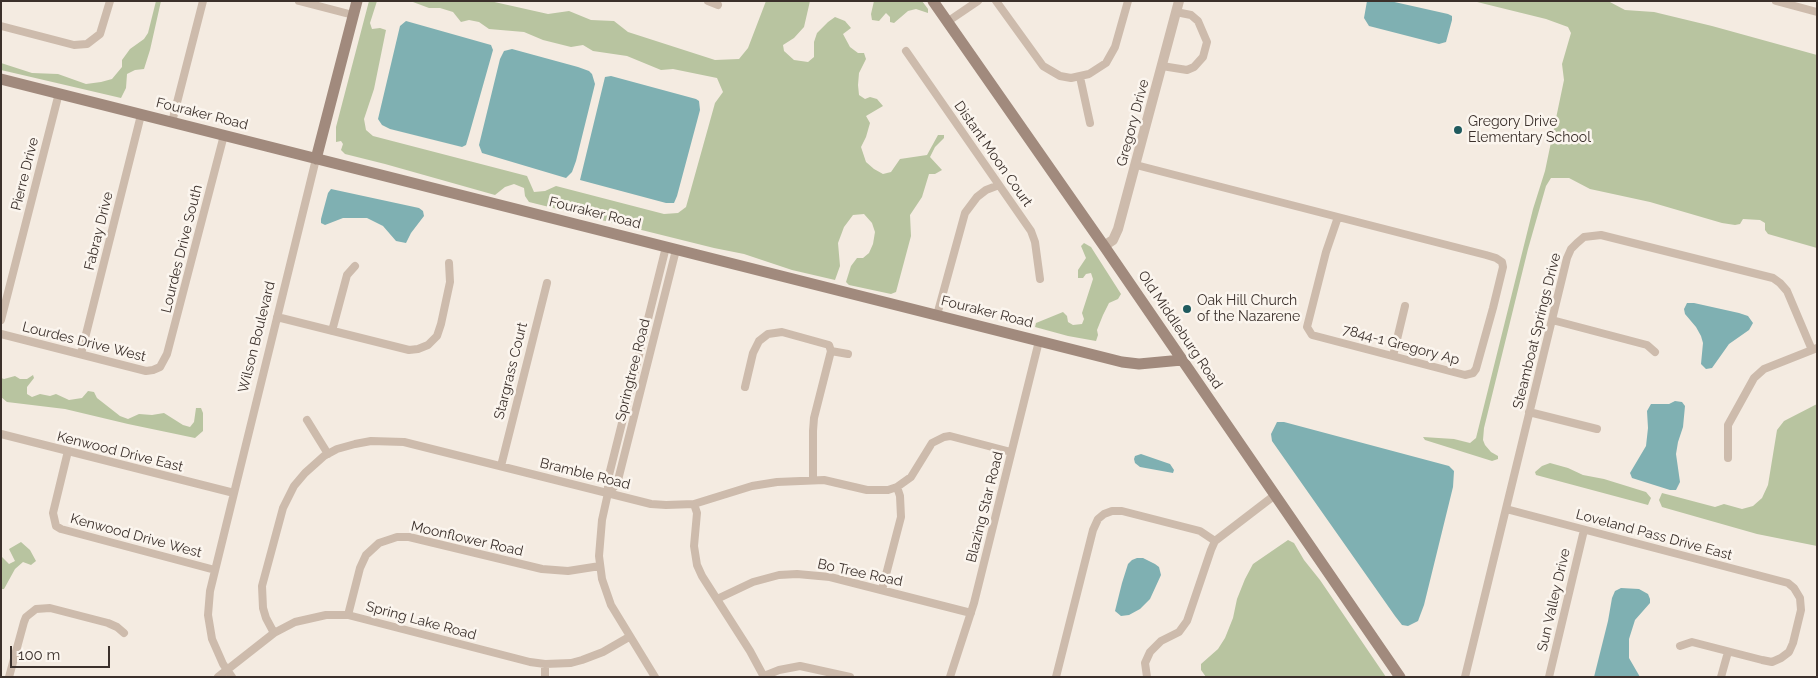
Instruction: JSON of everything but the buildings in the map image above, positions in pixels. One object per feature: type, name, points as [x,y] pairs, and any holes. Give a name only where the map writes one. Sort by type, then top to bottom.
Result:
[{"type":"main road","name":"Wilson Boulevard","points":[[316,158],[357,1]]},
{"type":"main road","name":"Old Middleburg Road","points":[[933,1],[1400,677]]},
{"type":"main road","name":"Fouraker Road","points":[[1,79],[671,249],[1131,363],[1159,363],[1182,360]]},
{"type":"street","points":[[1,26],[74,44],[88,44],[102,30],[110,1]]},
{"type":"street","points":[[172,122],[203,1]]},
{"type":"street","points":[[299,1],[353,15]]},
{"type":"street","points":[[708,1],[718,4]]},
{"type":"street","points":[[947,22],[978,1]]},
{"type":"street","points":[[996,1],[1043,66],[1060,76],[1071,78],[1089,74],[1106,63],[1113,52],[1128,1]]},
{"type":"street","name":"Gregory Drive","points":[[1104,246],[1113,240],[1118,229],[1179,1]]},
{"type":"street","points":[[1776,1],[1814,11],[1814,1]]},
{"type":"street","points":[[1162,66],[1187,70],[1194,67],[1203,57],[1206,42],[1198,21],[1191,16],[1176,12]]},
{"type":"street","name":"Distant Moon Court","points":[[906,51],[1033,235],[1040,279]]},
{"type":"street","points":[[1080,76],[1090,124]]},
{"type":"street","name":"Pierre Drive","points":[[1,320],[58,93]]},
{"type":"street","name":"Fabray Drive","points":[[81,354],[141,115]]},
{"type":"street","name":"Lourdes Drive South","points":[[160,367],[168,354],[224,135]]},
{"type":"street","name":"Wilson Boulevard","points":[[229,673],[215,646],[209,626],[208,604],[316,158]]},
{"type":"street","name":"7844-1 Gregory Ap","points":[[1136,165],[1486,255],[1496,258],[1502,262],[1503,266],[1479,360],[1473,373],[1465,375],[1312,335],[1307,327],[1326,252],[1338,217]]},
{"type":"street","points":[[937,315],[965,213],[977,197],[986,190],[999,185]]},
{"type":"street","name":"Steamboat Springs Drive","points":[[1465,677],[1567,258],[1571,249],[1584,237],[1601,235],[1773,278],[1787,292],[1814,349],[1764,369],[1754,378],[1728,425],[1728,458]]},
{"type":"street","name":"Springtree Road","points":[[655,677],[617,618],[608,597],[600,566],[599,537],[608,493],[608,479],[671,249]]},
{"type":"street","points":[[277,317],[410,350],[418,349],[428,345],[437,336],[446,307],[450,282],[449,263]]},
{"type":"street","points":[[332,331],[347,275],[355,266]]},
{"type":"street","name":"Stargrass Court","points":[[501,466],[546,283]]},
{"type":"street","points":[[1393,356],[1405,306]]},
{"type":"street","points":[[1552,320],[1647,345],[1655,352]]},
{"type":"street","points":[[745,387],[753,353],[759,341],[768,334],[782,332],[829,344],[831,351],[814,418],[813,480]]},
{"type":"street","name":"Lourdes Drive West","points":[[1,334],[146,370],[160,367]]},
{"type":"street","name":"Blazing Star Road","points":[[950,677],[971,613],[1039,341]]},
{"type":"street","points":[[831,351],[848,354]]},
{"type":"street","points":[[1529,412],[1598,430]]},
{"type":"street","points":[[307,420],[328,454]]},
{"type":"street","name":"Kenwood Drive East","points":[[1,434],[234,493]]},
{"type":"street","points":[[882,590],[901,517],[900,496],[896,487],[911,477],[932,443],[950,436],[1011,452]]},
{"type":"street","name":"Bramble Road","points":[[274,633],[266,618],[262,586],[279,518],[287,498],[305,473],[328,454],[337,449],[355,444],[392,440],[651,504],[694,504],[752,486],[778,482],[813,480],[839,482],[872,491],[896,487]]},
{"type":"street","name":"Kenwood Drive West","points":[[68,451],[53,513],[56,526],[61,529],[215,570]]},
{"type":"street","points":[[1147,677],[1145,663],[1150,652],[1161,641],[1179,632],[1187,621],[1215,541],[1274,495]]},
{"type":"street","points":[[694,504],[697,523],[694,546],[695,558],[702,576],[750,651],[764,677],[779,670],[800,666],[850,677]]},
{"type":"street","name":"Loveland Pass Drive East","points":[[1506,510],[1788,582],[1800,598],[1800,610],[1793,643],[1789,652],[1772,662],[1728,652]]},
{"type":"street","points":[[1056,677],[1093,530],[1098,519],[1112,511],[1122,511],[1200,531],[1215,541]]},
{"type":"street","name":"Sun Valley Drive","points":[[1549,677],[1584,530]]},
{"type":"street","name":"Moonflower Road","points":[[348,615],[360,568],[366,555],[380,544],[397,537],[409,537],[542,569],[568,571],[600,566]]},
{"type":"street","name":"Bo Tree Road","points":[[717,599],[753,582],[779,575],[797,574],[830,577],[971,613]]},
{"type":"street","points":[[9,677],[24,622],[26,617],[36,609],[43,607],[58,610],[108,624],[124,633]]},
{"type":"street","name":"Spring Lake Road","points":[[218,677],[229,673],[274,633],[295,622],[326,615],[348,615],[521,660],[545,664],[571,663],[582,660],[603,652],[629,636]]},
{"type":"street","points":[[1680,646],[1692,642],[1728,652],[1721,677]]},
{"type":"street","points":[[545,664],[545,677]]},
{"type":"green space","points":[[156,1],[161,1],[144,69],[135,70],[127,74],[126,88],[121,98],[1,70],[1,63],[32,73],[58,74],[86,84],[112,79],[122,67],[122,60],[130,49],[144,39],[148,33]]},
{"type":"green space","points":[[369,1],[377,1],[370,23],[372,29],[380,28],[386,30],[374,89],[364,119],[366,130],[373,136],[527,176],[534,192],[545,191],[556,186],[664,214],[678,213],[686,207],[715,103],[723,92],[717,78],[673,69],[661,70],[627,56],[593,51],[583,45],[571,47],[543,40],[524,32],[489,29],[479,22],[469,20],[461,22],[453,12],[440,8],[429,8],[413,2],[401,1],[490,1],[548,14],[569,11],[591,20],[614,21],[628,32],[715,60],[739,59],[748,48],[766,1],[810,1],[804,27],[794,38],[783,45],[784,51],[794,60],[808,62],[814,57],[814,42],[817,33],[828,22],[835,17],[845,21],[851,28],[843,34],[850,47],[858,53],[864,53],[866,59],[859,73],[859,95],[865,99],[870,97],[877,99],[883,106],[866,116],[870,123],[861,147],[866,162],[883,174],[891,172],[900,159],[927,155],[938,135],[944,135],[944,138],[935,147],[930,157],[942,170],[935,174],[929,174],[922,197],[910,215],[911,236],[896,292],[891,294],[849,285],[846,282],[851,266],[857,258],[863,258],[869,253],[873,244],[875,232],[872,223],[864,214],[853,215],[844,227],[838,243],[840,266],[835,280],[792,270],[744,254],[529,202],[525,196],[524,188],[514,184],[505,187],[495,195],[345,154],[341,150],[343,144],[341,141],[336,142],[336,127]]},
{"type":"green space","points":[[874,1],[922,1],[928,9],[928,13],[916,9],[908,11],[894,23],[890,22],[890,17],[886,13],[879,21],[872,20],[871,14]]},
{"type":"green space","points":[[1473,1],[1608,1],[1625,10],[1654,12],[1817,55],[1817,248],[1768,234],[1765,230],[1765,223],[1760,220],[1743,219],[1740,224],[1735,225],[1722,223],[1650,202],[1590,189],[1569,178],[1551,178],[1546,186],[1528,249],[1484,428],[1483,440],[1485,445],[1498,456],[1498,459],[1492,461],[1425,440],[1423,437],[1454,439],[1470,443],[1476,438],[1533,209],[1545,171],[1564,80],[1562,64],[1571,33],[1568,27],[1546,19]]},
{"type":"green space","points":[[1084,243],[1091,247],[1121,294],[1118,299],[1109,303],[1097,330],[1096,341],[1035,327],[1036,323],[1063,312],[1067,316],[1068,322],[1073,325],[1082,324],[1084,319],[1082,313],[1093,279],[1091,273],[1086,274],[1083,278],[1078,278],[1078,270],[1086,258],[1081,246]]},
{"type":"green space","points":[[33,375],[34,378],[27,387],[27,394],[32,397],[40,394],[50,396],[56,394],[69,400],[82,398],[88,391],[94,392],[97,398],[120,416],[128,419],[139,414],[152,415],[164,413],[183,425],[190,427],[194,422],[196,408],[201,408],[203,413],[203,431],[195,438],[65,409],[7,402],[1,397],[1,378],[15,376],[20,379],[27,379]]},
{"type":"green space","points":[[1817,404],[1817,546],[1757,534],[1662,507],[1659,500],[1662,493],[1715,507],[1724,504],[1742,509],[1753,506],[1762,498],[1768,485],[1777,430],[1784,421]]},
{"type":"green space","points":[[1550,463],[1583,475],[1604,479],[1646,492],[1651,498],[1648,505],[1536,475],[1535,472],[1542,466]]},
{"type":"green space","points":[[1288,540],[1294,543],[1386,677],[1206,677],[1201,670],[1201,664],[1218,649],[1225,638],[1233,618],[1237,599],[1253,564]]},
{"type":"green space","points":[[21,542],[30,550],[36,561],[31,565],[23,562],[15,569],[4,589],[1,589],[1,556],[9,564],[15,561],[9,549]]},
{"type":"water","points":[[1367,1],[1390,1],[1452,16],[1446,42],[1439,44],[1369,26],[1364,18]]},
{"type":"water","points":[[406,21],[491,45],[493,50],[469,135],[466,145],[462,147],[390,129],[382,125],[378,119],[400,26]]},
{"type":"water","points":[[512,49],[578,67],[592,74],[595,84],[576,161],[572,172],[566,178],[482,153],[479,145],[500,59],[504,51]]},
{"type":"water","points":[[611,76],[699,101],[700,110],[674,203],[666,203],[580,180],[605,77]]},
{"type":"water","points":[[331,189],[419,208],[423,211],[424,216],[406,243],[396,241],[383,226],[367,218],[343,218],[325,225],[321,223],[321,219],[328,193]]},
{"type":"water","points":[[1687,303],[1739,313],[1748,316],[1753,323],[1749,330],[1729,344],[1712,368],[1706,369],[1701,364],[1703,343],[1696,327],[1685,314],[1684,309]]},
{"type":"water","points":[[1675,401],[1682,402],[1685,406],[1683,427],[1676,454],[1680,482],[1676,490],[1670,490],[1632,478],[1630,473],[1646,446],[1647,411],[1651,404],[1669,404]]},
{"type":"water","points":[[1277,422],[1284,422],[1449,466],[1454,471],[1453,487],[1424,605],[1418,621],[1408,626],[1402,625],[1395,616],[1272,441],[1271,434]]},
{"type":"water","points":[[1141,454],[1170,464],[1174,470],[1173,473],[1140,467],[1135,463],[1134,459],[1135,456]]},
{"type":"water","points":[[1137,558],[1143,558],[1155,564],[1159,567],[1161,575],[1150,599],[1140,609],[1129,615],[1121,616],[1115,611],[1122,583],[1128,564]]},
{"type":"water","points":[[1621,588],[1639,589],[1648,594],[1650,599],[1650,603],[1635,620],[1629,639],[1629,658],[1640,677],[1594,677],[1612,598],[1615,591]]},
{"type":"place","name":"Gregory Drive Elementary School","points":[[1458,130]]},
{"type":"place","name":"Oak Hill Church of the Nazarene","points":[[1187,309]]}]
